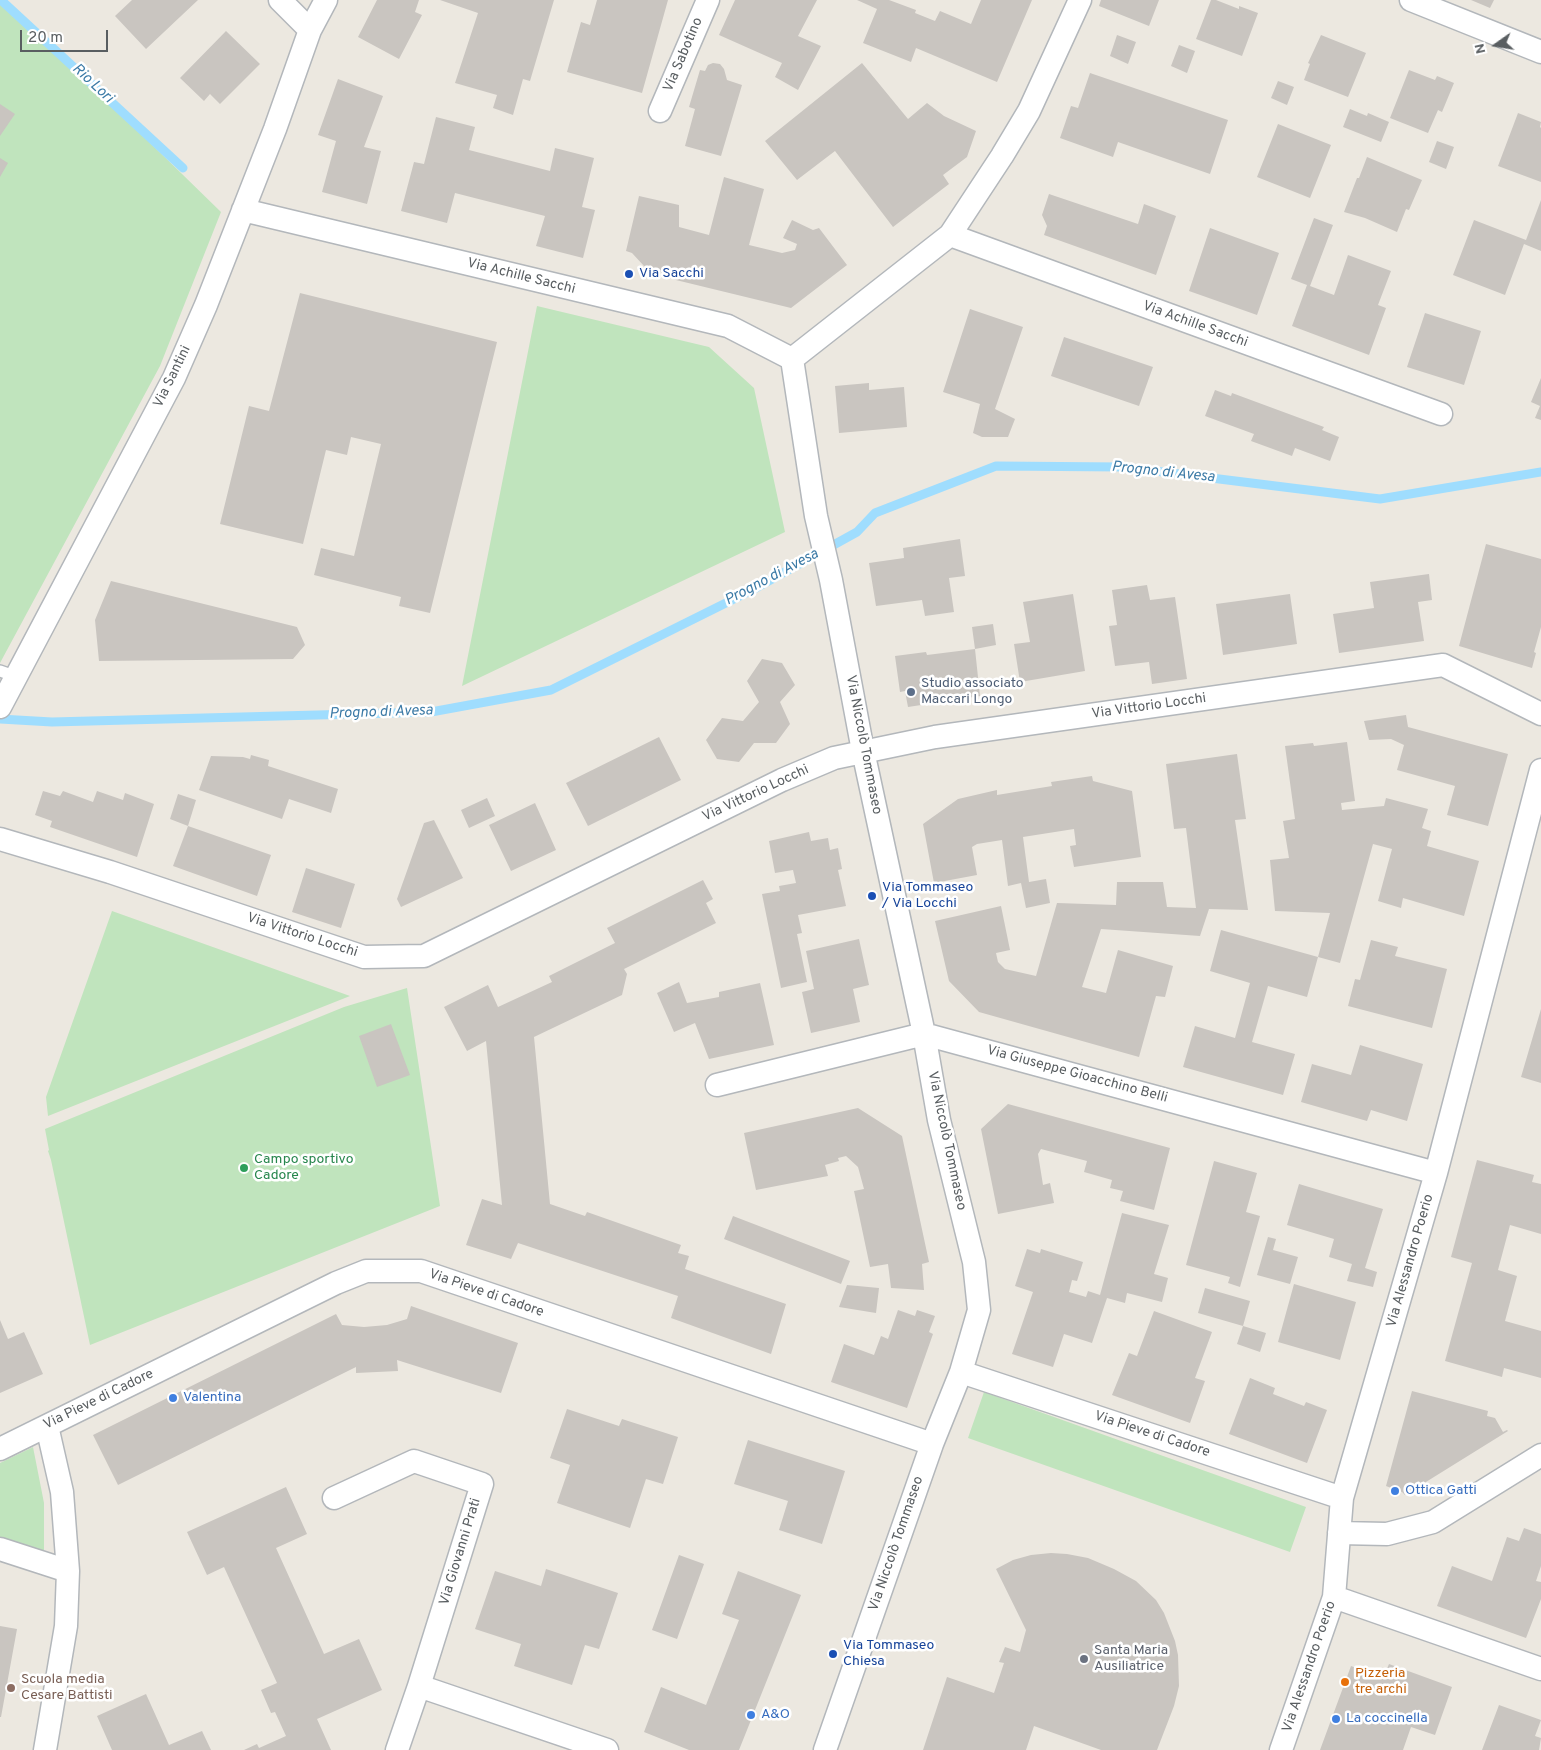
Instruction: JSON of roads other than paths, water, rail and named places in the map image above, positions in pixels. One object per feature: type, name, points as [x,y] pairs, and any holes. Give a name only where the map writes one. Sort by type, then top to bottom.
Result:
[{"type":"street","points":[[280,0],[310,30]]},
{"type":"street","name":"Via Santini","points":[[7,686],[174,378],[206,305],[275,129],[310,30],[326,0]]},
{"type":"street","name":"Via Sabotino","points":[[660,111],[708,0]]},
{"type":"street","points":[[792,359],[950,235],[1029,111],[1080,0]]},
{"type":"street","points":[[1411,0],[1541,52]]},
{"type":"street","name":"Via Achille Sacchi","points":[[243,210],[728,326],[792,359]]},
{"type":"street","name":"Via Achille Sacchi","points":[[950,235],[1441,414]]},
{"type":"street","name":"Via Niccolò Tommaseo","points":[[792,359],[816,516],[831,580],[863,751],[924,1034],[939,1120],[974,1262],[979,1310],[962,1372],[932,1444],[825,1750]]},
{"type":"street","name":"Via Vittorio Locchi","points":[[0,839],[110,872],[364,957],[424,956],[782,780],[834,758],[863,751],[935,737],[1443,665],[1541,714]]},
{"type":"street","name":"Via Alessandro Poerio","points":[[1281,1750],[1334,1597],[1342,1498],[1436,1173],[1541,770]]},
{"type":"street","name":"Via Giuseppe Gioacchino Belli","points":[[717,1085],[924,1034],[1436,1173]]},
{"type":"street","name":"Via Pieve di Cadore","points":[[0,1449],[336,1283],[366,1271],[420,1271],[932,1444]]},
{"type":"street","name":"Via Pieve di Cadore","points":[[962,1372],[1342,1498]]},
{"type":"street","points":[[45,1750],[66,1626],[68,1571],[62,1492],[47,1426]]},
{"type":"street","points":[[1339,1533],[1387,1534],[1433,1522],[1541,1455]]},
{"type":"street","name":"Via Giovanni Prati","points":[[334,1498],[414,1461],[482,1484],[398,1750]]},
{"type":"street","points":[[0,1549],[68,1571]]},
{"type":"street","points":[[1334,1597],[1541,1669]]},
{"type":"street","points":[[419,1686],[607,1750]]},
{"type":"waterway","name":"Rio Lori","points":[[1,0],[183,168]]},
{"type":"waterway","name":"Progno di Avesa","points":[[0,719],[52,722],[431,712],[551,690],[754,589],[857,532],[875,513],[996,466],[1123,467],[1380,499],[1541,472]]},
{"type":"place","name":"Via Sacchi","points":[[629,274]]},
{"type":"place","name":"Studio associato Maccari Longo","points":[[911,692]]},
{"type":"place","name":"Via Tommaseo / Via Locchi","points":[[872,896]]},
{"type":"place","name":"Campo sportivo Cadore","points":[[244,1168]]},
{"type":"place","name":"Valentina","points":[[173,1398]]},
{"type":"place","name":"Ottica Gatti","points":[[1395,1491]]},
{"type":"place","name":"Via Tommaseo Chiesa","points":[[833,1654]]},
{"type":"place","name":"Santa Maria Ausiliatrice","points":[[1084,1659]]},
{"type":"place","name":"Pizzeria tre archi","points":[[1345,1682]]},
{"type":"place","name":"Scuola media Cesare Battisti","points":[[11,1688]]},
{"type":"place","name":"A&O","points":[[751,1715]]},
{"type":"place","name":"La coccinella","points":[[1336,1719]]}]
